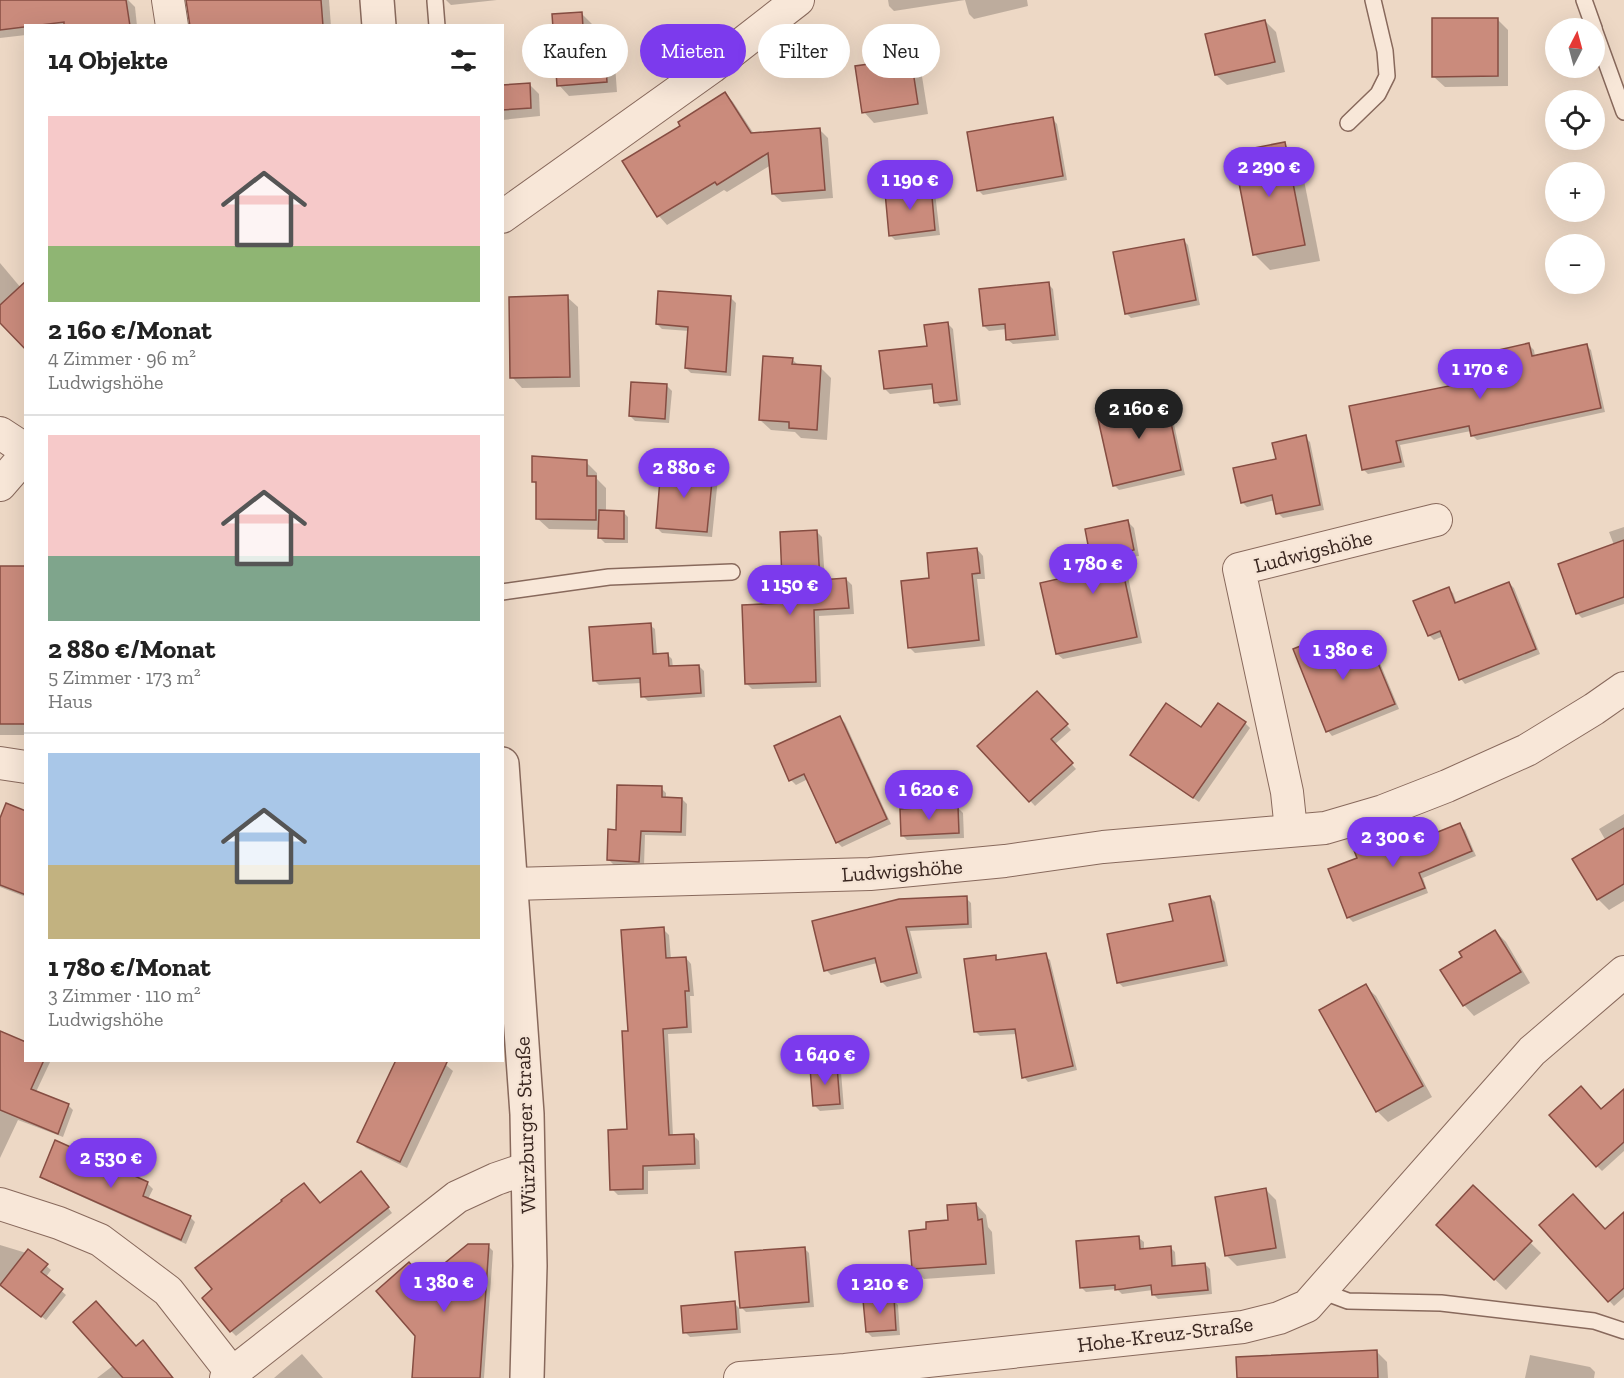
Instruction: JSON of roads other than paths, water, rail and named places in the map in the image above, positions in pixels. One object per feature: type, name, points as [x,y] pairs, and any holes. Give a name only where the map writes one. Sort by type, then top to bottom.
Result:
[{"type":"street","points":[[168,0],[172,24]]},
{"type":"street","points":[[377,0],[379,24]]},
{"type":"street","points":[[504,215],[712,67],[798,0]]},
{"type":"street","points":[[0,433],[24,451]]},
{"type":"street","points":[[0,485],[24,455]]},
{"type":"street","name":"Ludwigshöhe","points":[[1291,830],[1287,792],[1239,569],[1436,520]]},
{"type":"street","name":"Ludwigshöhe","points":[[512,884],[882,873],[1005,861],[1103,847],[1325,828],[1383,811],[1447,786],[1527,750],[1624,688]]},
{"type":"street","points":[[0,763],[24,767]]},
{"type":"street","name":"Würzburger Straße","points":[[504,788],[527,1114],[530,1266],[527,1378]]},
{"type":"street","name":"Hohe-Kreuz-Straße","points":[[740,1378],[846,1370],[1243,1327],[1307,1306],[1532,1051],[1624,972]]},
{"type":"street","points":[[0,1204],[100,1240],[168,1291],[229,1376],[457,1197],[496,1179],[528,1168]]},
{"type":"lane","points":[[1348,123],[1378,94],[1387,76],[1385,51],[1373,0]]},
{"type":"lane","points":[[1584,0],[1590,18]]},
{"type":"lane","points":[[435,2],[437,24]]},
{"type":"lane","points":[[1605,59],[1624,112]]},
{"type":"lane","points":[[504,592],[609,577],[732,572]]},
{"type":"lane","points":[[1321,1291],[1348,1301],[1441,1303],[1594,1321],[1624,1331]]}]
